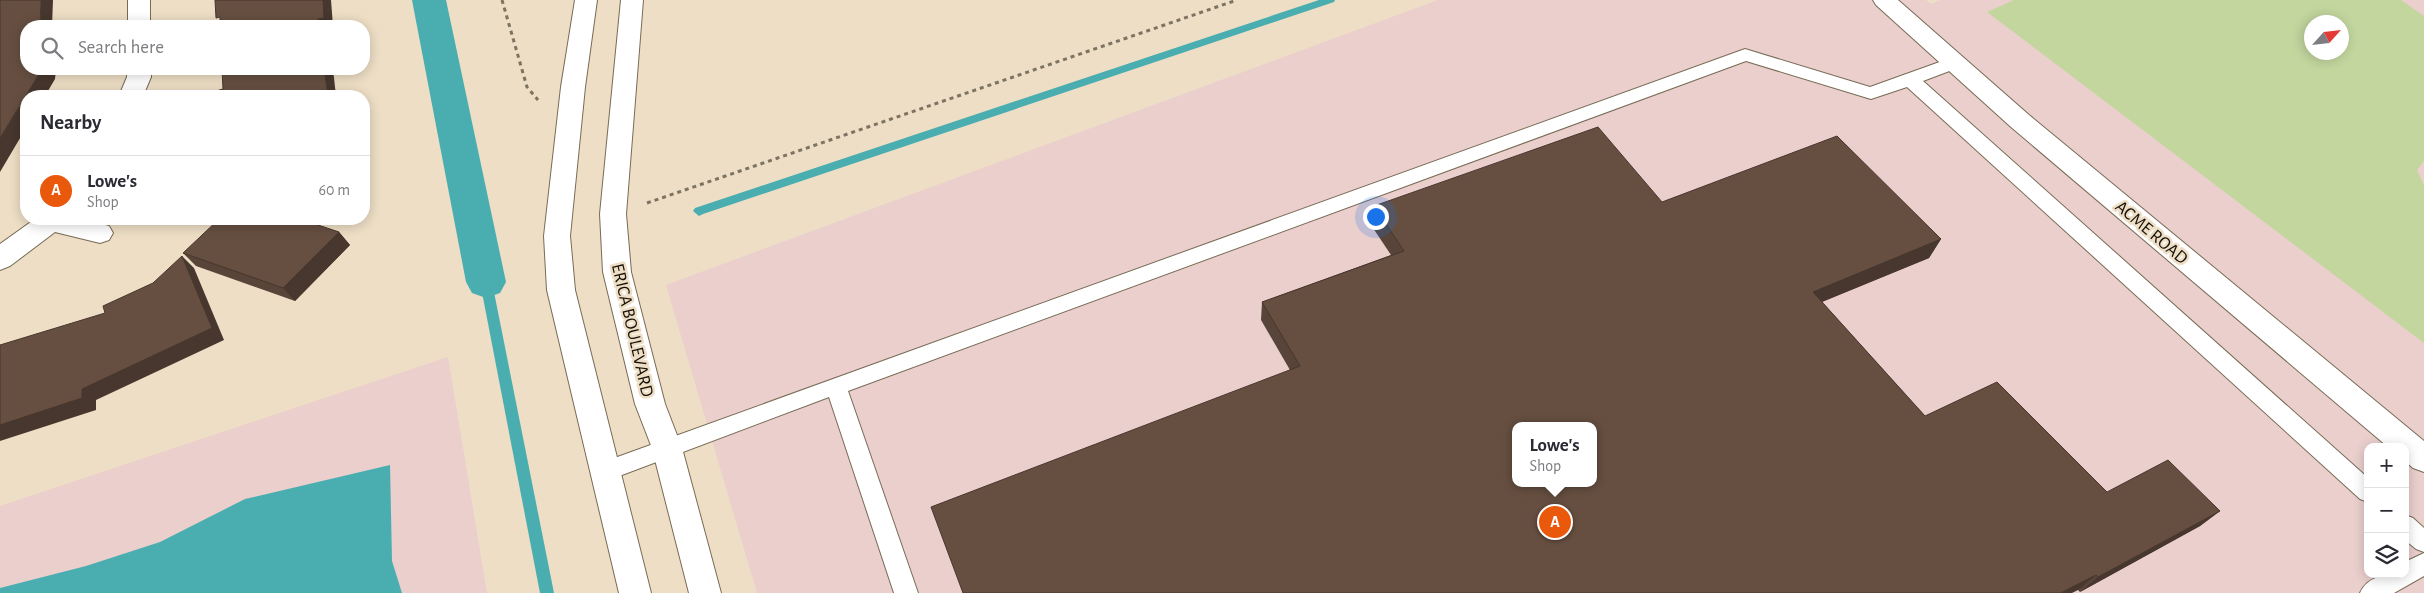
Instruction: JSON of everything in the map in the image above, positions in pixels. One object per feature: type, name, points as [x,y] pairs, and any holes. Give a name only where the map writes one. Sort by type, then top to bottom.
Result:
[{"type":"street","points":[[139,0],[139,20]]},
{"type":"street","points":[[586,0],[567,135],[557,236],[560,290],[606,471],[634,593]]},
{"type":"street","name":"ERICA BOULEVARD","points":[[632,0],[613,214],[617,272],[650,404],[667,448],[705,593]]},
{"type":"street","name":"ACME ROAD","points":[[1884,0],[2020,121],[2424,460]]},
{"type":"street","points":[[134,90],[139,75]]},
{"type":"street","points":[[0,259],[45,225]]},
{"type":"street","points":[[70,225],[100,233]]},
{"type":"lane","points":[[606,471],[1745,55],[1871,93],[1954,63]]},
{"type":"lane","points":[[1910,79],[2364,488]]},
{"type":"lane","points":[[836,386],[906,593]]},
{"type":"lane","points":[[2409,529],[2424,542]]},
{"type":"lane","points":[[2372,593],[2424,564]]},
{"type":"path","points":[[502,0],[527,87],[567,135]]},
{"type":"path","points":[[613,214],[1018,78],[1237,0]]},
{"type":"shaded area","points":[[1438,0],[1926,0],[1931,4],[1941,0],[2424,0],[2424,593],[757,593],[666,285]]},
{"type":"shaded area","points":[[448,357],[487,593],[0,593],[0,506]]},
{"type":"green space","points":[[2014,0],[2401,0],[2424,16],[2424,161],[2417,170],[2424,185],[2424,343],[1987,12]]},
{"type":"water","points":[[390,465],[392,561],[402,593],[0,593],[0,588],[86,566],[160,542],[245,499]]},
{"type":"building","points":[[0,0],[41,0],[40,20],[20,20],[20,75],[38,75],[29,90],[20,90],[20,105],[0,138]]},
{"type":"building","points":[[215,0],[323,0],[324,18],[318,20],[220,20],[220,17],[216,18]]},
{"type":"building","points":[[222,75],[325,75],[327,90],[220,90],[223,89]]},
{"type":"building","points":[[1598,127],[1662,202],[1837,136],[1941,239],[1813,292],[1925,416],[1997,382],[2107,492],[2168,460],[2220,511],[2098,577],[2096,575],[2060,593],[963,593],[931,507],[1300,366],[1262,302],[1404,251],[1374,206]]},
{"type":"building","points":[[213,225],[318,225],[339,232],[283,288],[183,253]]},
{"type":"building","points":[[182,256],[212,328],[82,389],[82,398],[0,425],[0,345],[105,313],[103,306],[153,283]]},
{"type":"waterway","points":[[429,0],[486,282]]},
{"type":"waterway","points":[[699,211],[1330,0]]},
{"type":"waterway","points":[[486,282],[547,593]]},
{"type":"place","name":"Lowe's","points":[[1555,522]]}]
